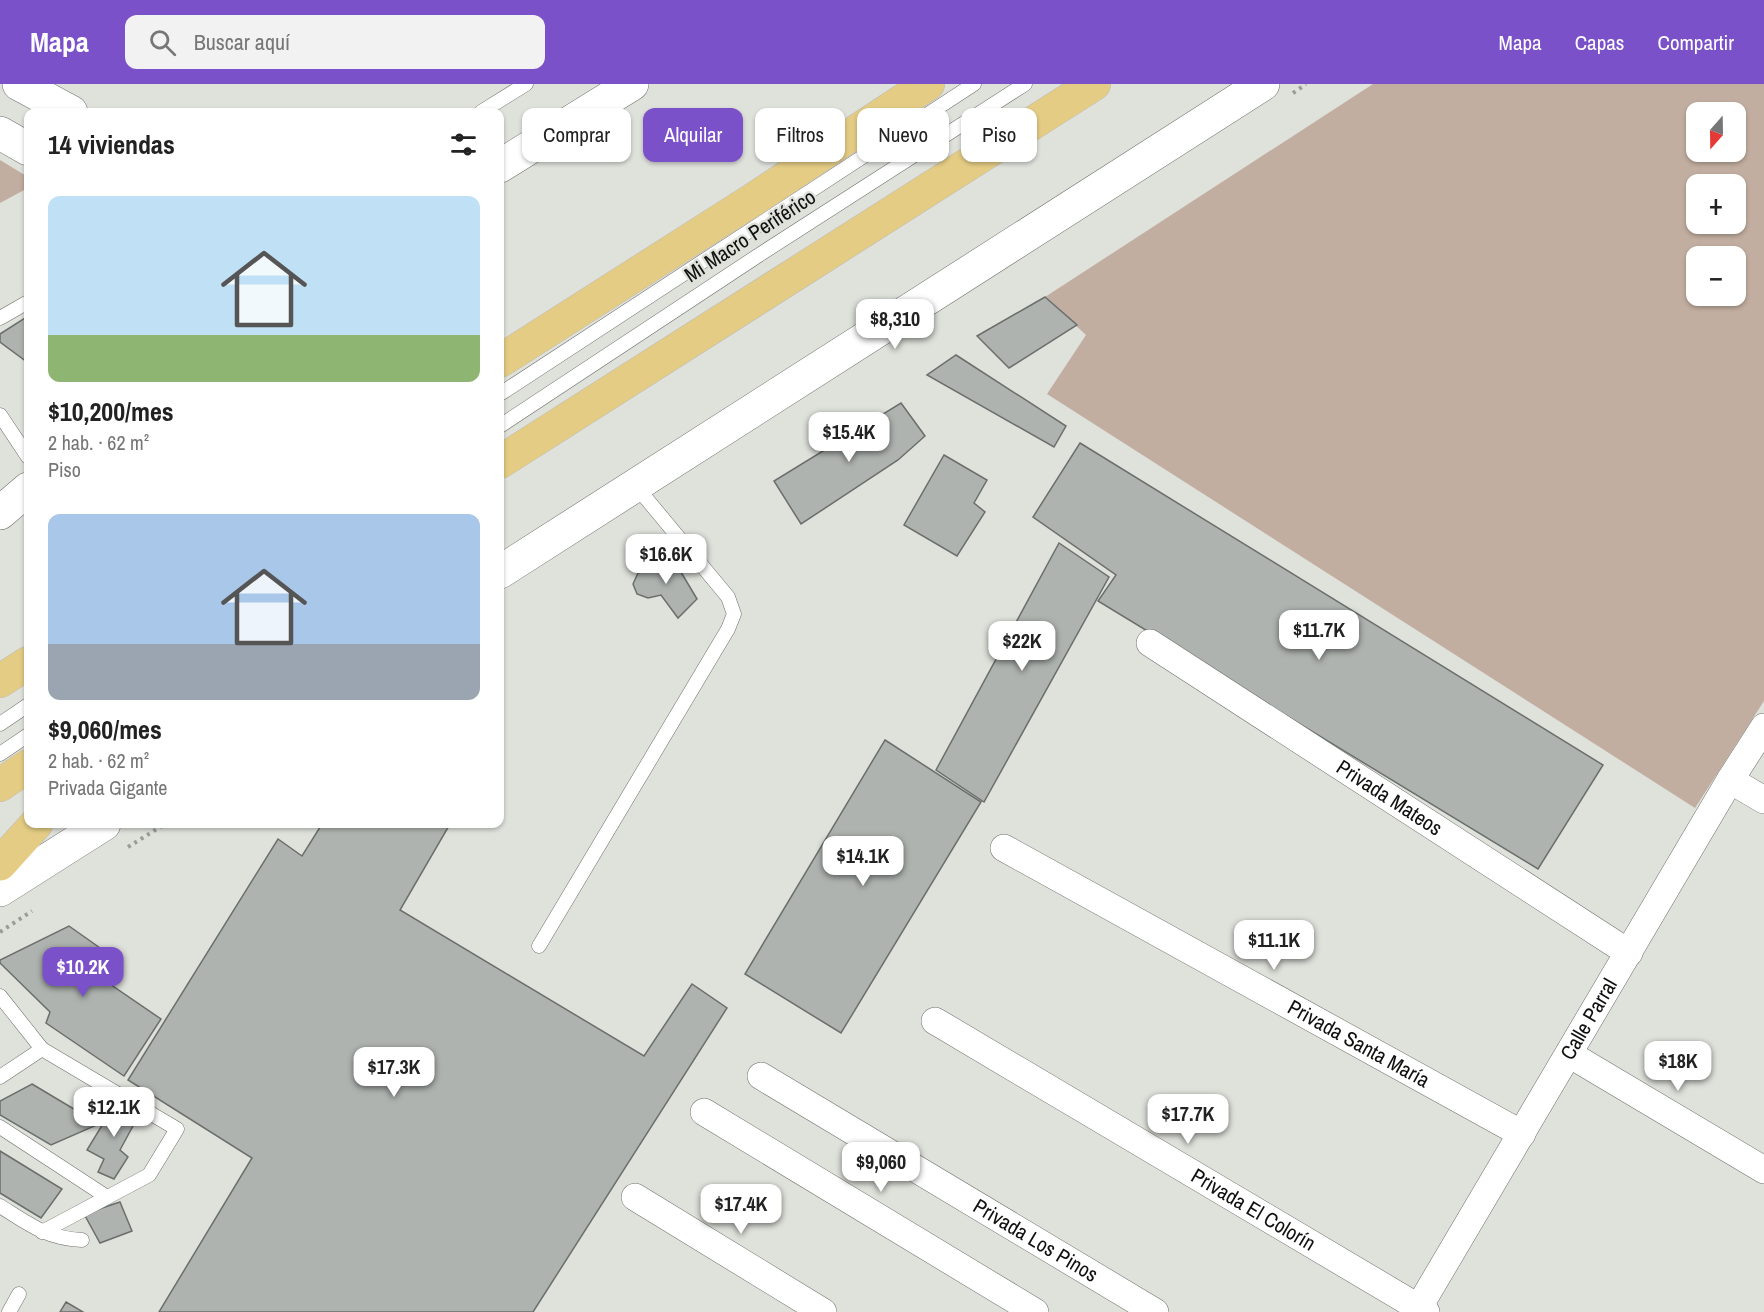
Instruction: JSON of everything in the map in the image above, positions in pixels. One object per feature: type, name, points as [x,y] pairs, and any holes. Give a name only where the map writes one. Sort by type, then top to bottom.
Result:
[{"type":"highway","points":[[504,358],[754,199],[927,84]]},
{"type":"highway","points":[[504,459],[1094,84]]},
{"type":"highway","points":[[0,681],[24,666]]},
{"type":"highway","points":[[0,784],[24,769]]},
{"type":"highway","points":[[0,864],[32,828]]},
{"type":"main road","points":[[19,84],[64,108]]},
{"type":"main road","points":[[504,164],[632,84]]},
{"type":"main road","points":[[504,569],[1263,84]]},
{"type":"main road","points":[[0,133],[24,147]]},
{"type":"main road","points":[[0,513],[24,492]]},
{"type":"main road","points":[[0,890],[98,828]]},
{"type":"street","name":"Privada Mateos","points":[[1150,643],[1629,953]]},
{"type":"street","name":"Calle Parral","points":[[1420,1310],[1730,780],[1764,727]]},
{"type":"street","points":[[1730,780],[1764,801]]},
{"type":"street","name":"Privada Santa María","points":[[1005,848],[1522,1134]]},
{"type":"street","name":"Privada El Colorín","points":[[935,1021],[1420,1310]]},
{"type":"street","points":[[1569,1054],[1764,1170]]},
{"type":"street","name":"Privada Los Pinos","points":[[761,1076],[1155,1312]]},
{"type":"street","points":[[704,1112],[1035,1312]]},
{"type":"street","points":[[635,1197],[824,1312]]},
{"type":"lane","points":[[487,108],[526,84]]},
{"type":"lane","name":"Mi Macro Periférico","points":[[504,391],[974,84]]},
{"type":"lane","name":"Mi Macro Periférico","points":[[504,423],[1025,84]]},
{"type":"lane","points":[[0,318],[24,304]]},
{"type":"lane","points":[[0,415],[24,451]]},
{"type":"lane","points":[[539,946],[722,640],[734,614],[728,597],[635,485]]},
{"type":"lane","points":[[0,724],[24,708]]},
{"type":"lane","points":[[0,754],[24,738]]},
{"type":"lane","points":[[2,1003],[42,1049],[177,1129],[150,1175],[42,1232]]},
{"type":"lane","points":[[0,1077],[42,1049]]},
{"type":"lane","points":[[0,1127],[107,1197]]},
{"type":"lane","points":[[0,1206],[42,1232],[62,1239],[82,1240]]},
{"type":"lane","points":[[9,1312],[19,1294]]},
{"type":"shaded area","points":[[1373,84],[1764,84],[1764,701],[1695,808],[1047,394],[1086,335],[1045,297]]},
{"type":"shaded area","points":[[0,160],[24,175],[24,190],[0,203]]},
{"type":"building","points":[[1045,297],[1077,325],[1009,368],[977,336]]},
{"type":"building","points":[[24,319],[24,360],[0,342],[0,334]]},
{"type":"building","points":[[956,355],[1066,426],[1054,447],[927,375]]},
{"type":"building","points":[[901,403],[925,436],[898,460],[801,524],[774,481]]},
{"type":"building","points":[[1080,443],[1603,765],[1538,869],[1098,601],[1116,575],[1033,517]]},
{"type":"building","points":[[944,455],[987,480],[974,503],[985,512],[957,556],[904,525]]},
{"type":"building","points":[[1059,543],[1109,577],[984,802],[936,770]]},
{"type":"building","points":[[669,552],[697,599],[678,618],[661,595],[648,598],[637,594],[633,584],[638,573],[648,570]]},
{"type":"building","points":[[885,740],[981,802],[841,1033],[745,974]]},
{"type":"building","points":[[320,828],[448,828],[400,910],[644,1056],[692,984],[727,1008],[533,1312],[159,1312],[252,1158],[128,1080],[278,839],[302,856]]},
{"type":"building","points":[[69,926],[100,948],[88,969],[161,1019],[124,1076],[46,1023],[50,1012],[0,963],[0,960]]},
{"type":"building","points":[[32,1084],[99,1124],[51,1145],[0,1115],[0,1101]]},
{"type":"building","points":[[118,1099],[140,1113],[120,1150],[128,1157],[114,1179],[98,1172],[104,1159],[87,1150]]},
{"type":"building","points":[[0,1151],[62,1189],[41,1218],[0,1193]]},
{"type":"building","points":[[120,1202],[132,1231],[100,1243],[84,1214]]},
{"type":"building","points":[[66,1302],[83,1312],[60,1312]]}]
